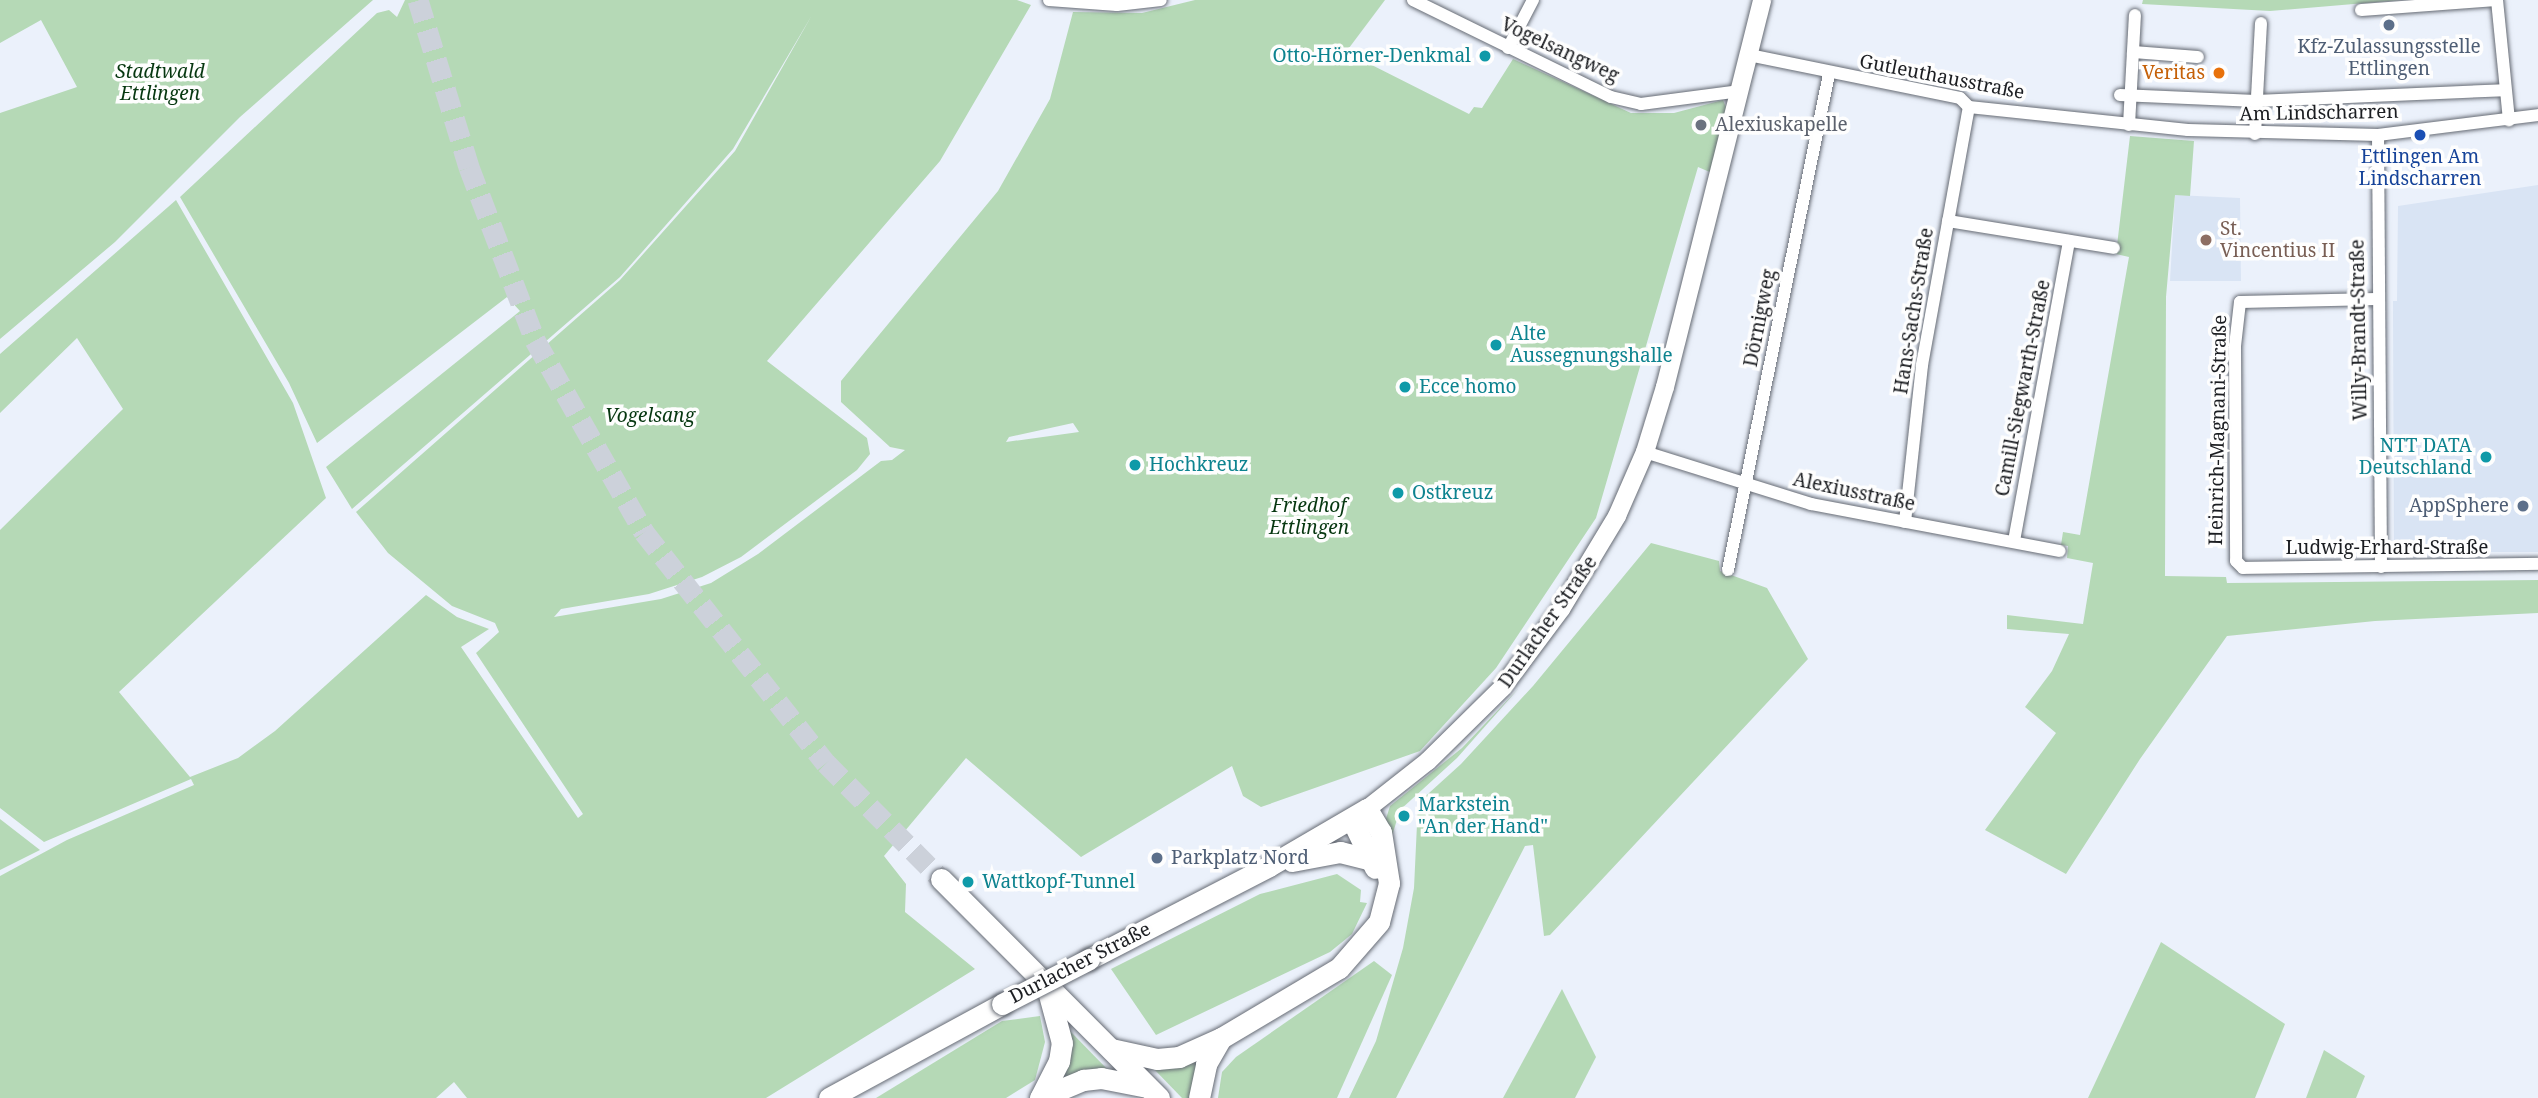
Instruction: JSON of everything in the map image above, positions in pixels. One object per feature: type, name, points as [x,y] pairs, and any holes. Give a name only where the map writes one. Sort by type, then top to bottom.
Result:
[{"type":"main road","name":"Durlacher Straße","points":[[828,1098],[1002,1004],[1269,866],[1359,815],[1471,721],[1527,657],[1587,570],[1645,452],[1762,0]]},
{"type":"main road","points":[[1359,815],[1384,902]]},
{"type":"main road","points":[[1111,1049],[1157,1059],[1179,1057],[1221,1038],[1339,968],[1369,939],[1390,883],[1387,848],[1359,815]]},
{"type":"main road","points":[[1269,866],[1340,852],[1371,860]]},
{"type":"main road","points":[[941,878],[1154,1093]]},
{"type":"main road","points":[[1040,1098],[1059,1061],[1062,1042],[1060,1020],[1045,983]]},
{"type":"main road","points":[[1199,1098],[1206,1064],[1221,1038]]},
{"type":"main road","points":[[1040,1098],[1083,1080],[1101,1078],[1154,1093]]},
{"type":"street","points":[[1049,0],[1161,0]]},
{"type":"street","name":"Vogelsangweg","points":[[1413,0],[1611,97],[1641,104],[1740,91]]},
{"type":"street","points":[[1508,48],[1533,0]]},
{"type":"street","points":[[2361,10],[2497,0],[2508,120]]},
{"type":"street","points":[[2129,125],[2125,96],[2133,52],[2135,15]]},
{"type":"street","points":[[2255,134],[2261,23]]},
{"type":"street","points":[[2133,52],[2198,57]]},
{"type":"street","name":"Gutleuthausstraße","points":[[1749,55],[1829,74],[1960,98],[1969,107],[2129,125]]},
{"type":"street","name":"Dörnigweg","points":[[1728,570],[1829,74]]},
{"type":"street","points":[[2125,96],[2256,102],[2504,90]]},
{"type":"street","name":"Hans-Sachs-Straße","points":[[1905,522],[1922,365],[1969,107]]},
{"type":"street","name":"Am Lindscharren","points":[[2129,125],[2255,134],[2378,135],[2538,115]]},
{"type":"street","name":"Willy-Brandt-Straße","points":[[2378,135],[2377,299],[2381,567]]},
{"type":"street","points":[[1948,221],[2114,248]]},
{"type":"street","name":"Camill-Siegwarth-Straße","points":[[2014,541],[2068,241]]},
{"type":"street","name":"Heinrich-Magnani-Straße","points":[[2243,568],[2236,561],[2234,405],[2240,302],[2377,299]]},
{"type":"street","name":"Alexiusstraße","points":[[1645,452],[1746,487],[1905,522],[2060,551]]},
{"type":"street","name":"Ludwig-Erhard-Straße","points":[[2243,568],[2536,566]]},
{"type":"shaded area","points":[[2538,185],[2538,552],[2394,552],[2393,301],[2397,301],[2398,206]]},
{"type":"shaded area","name":"St. Vincentius II","points":[[2175,195],[2240,198],[2241,281],[2170,281]]},
{"type":"green space","name":"Stadtwald Ettlingen","points":[[0,0],[373,0],[240,117],[115,242],[0,339],[0,113],[77,87],[41,20],[0,43]]},
{"type":"green space","points":[[405,0],[1017,0],[1031,5],[940,161],[767,361],[867,438],[870,454],[857,470],[741,557],[702,577],[649,594],[561,609],[554,617],[661,599],[711,583],[758,554],[881,461],[892,460],[905,450],[890,447],[841,402],[841,381],[998,191],[1050,99],[1073,12],[1142,13],[1195,0],[1385,0],[1346,52],[1469,114],[1474,107],[1482,108],[1513,59],[1631,113],[1674,113],[1723,100],[1727,110],[1712,173],[1698,167],[1596,518],[1496,668],[1420,751],[1261,807],[1243,796],[1232,766],[1081,857],[966,758],[884,856],[906,884],[905,912],[975,969],[766,1098],[467,1098],[454,1082],[436,1098],[0,1098],[0,876],[67,840],[194,785],[191,779],[44,842],[0,808],[0,530],[123,409],[77,338],[0,413],[0,354],[176,200],[293,403],[326,498],[119,692],[190,777],[238,758],[275,731],[426,595],[457,617],[489,629],[461,647],[578,818],[583,814],[476,653],[499,632],[495,623],[452,606],[388,553],[356,512],[620,280],[735,151],[812,15],[733,149],[620,277],[352,509],[326,467],[520,311],[507,297],[317,443],[289,383],[180,197],[377,13],[389,10],[397,17]],"holes":[[[1073,423],[1079,432],[1006,442],[1009,437]]]},
{"type":"green space","points":[[2143,0],[2401,0],[2270,11],[2142,4]]},
{"type":"green space","points":[[2130,136],[2194,141],[2190,196],[2175,195],[2166,297],[2165,576],[2226,577],[2227,583],[2538,580],[2538,613],[2375,621],[2227,636],[2140,759],[2066,874],[1985,830],[2056,733],[2025,707],[2052,671],[2069,634],[2007,629],[2007,615],[2083,624],[2093,563],[2067,558],[2068,546],[2061,545],[2063,532],[2080,535],[2129,257],[2116,254]]},
{"type":"green space","points":[[1651,543],[1719,561],[1720,571],[1767,588],[1808,659],[1550,935],[1544,936],[1533,845],[1525,846],[1396,1098],[1349,1098],[1376,1041],[1403,948],[1414,888],[1418,803],[1461,764],[1533,686]]},
{"type":"green space","points":[[1519,688],[1457,758],[1400,810],[1391,839],[1385,822],[1390,806],[1462,748]]},
{"type":"green space","points":[[0,819],[40,850],[0,870]]},
{"type":"green space","points":[[1337,874],[1361,890],[1360,902],[1367,903],[1352,934],[1330,952],[1156,1035],[1111,969],[1260,894]]},
{"type":"green space","points":[[2161,942],[2285,1024],[2255,1098],[2088,1098]]},
{"type":"green space","points":[[1374,961],[1392,975],[1337,1098],[1218,1098],[1222,1072],[1236,1057]]},
{"type":"green space","points":[[1562,989],[1596,1057],[1575,1098],[1503,1098]]},
{"type":"green space","points":[[1040,1016],[1045,1042],[1035,1080],[1006,1098],[876,1098],[1002,1021]]},
{"type":"green space","points":[[1070,1031],[1109,1071],[1060,1082]]},
{"type":"green space","points":[[2324,1050],[2365,1076],[2356,1098],[2306,1098]]},
{"type":"green space","points":[[1202,1052],[1192,1098],[1182,1098],[1151,1066]]},
{"type":"tunnel","points":[[418,0],[469,167],[535,340],[644,532],[826,763],[941,879]]},
{"type":"place","name":"Kfz-Zulassungsstelle Ettlingen","points":[[2389,25]]},
{"type":"place","name":"Otto-Hörner-Denkmal","points":[[1485,56]]},
{"type":"place","name":"Veritas","points":[[2219,73]]},
{"type":"place","name":"Alexiuskapelle","points":[[1701,125]]},
{"type":"place","name":"Ettlingen Am Lindscharren","points":[[2420,135]]},
{"type":"place","name":"St. Vincentius II","points":[[2206,240]]},
{"type":"place","name":"Alte Aussegnungshalle","points":[[1496,345]]},
{"type":"place","name":"Ecce homo","points":[[1405,387]]},
{"type":"place","name":"NTT DATA Deutschland","points":[[2486,457]]},
{"type":"place","name":"Hochkreuz","points":[[1135,465]]},
{"type":"place","name":"Ostkreuz","points":[[1398,493]]},
{"type":"place","name":"AppSphere","points":[[2523,506]]},
{"type":"place","name":"Markstein \"An der Hand\"","points":[[1404,816]]},
{"type":"place","name":"Parkplatz Nord","points":[[1157,858]]},
{"type":"place","name":"Wattkopf-Tunnel","points":[[968,882]]},
{"type":"park label","name":"Vogelsang","points":[[650,416]]},
{"type":"park label","name":"Friedhof Ettlingen","points":[[1309,517]]}]
